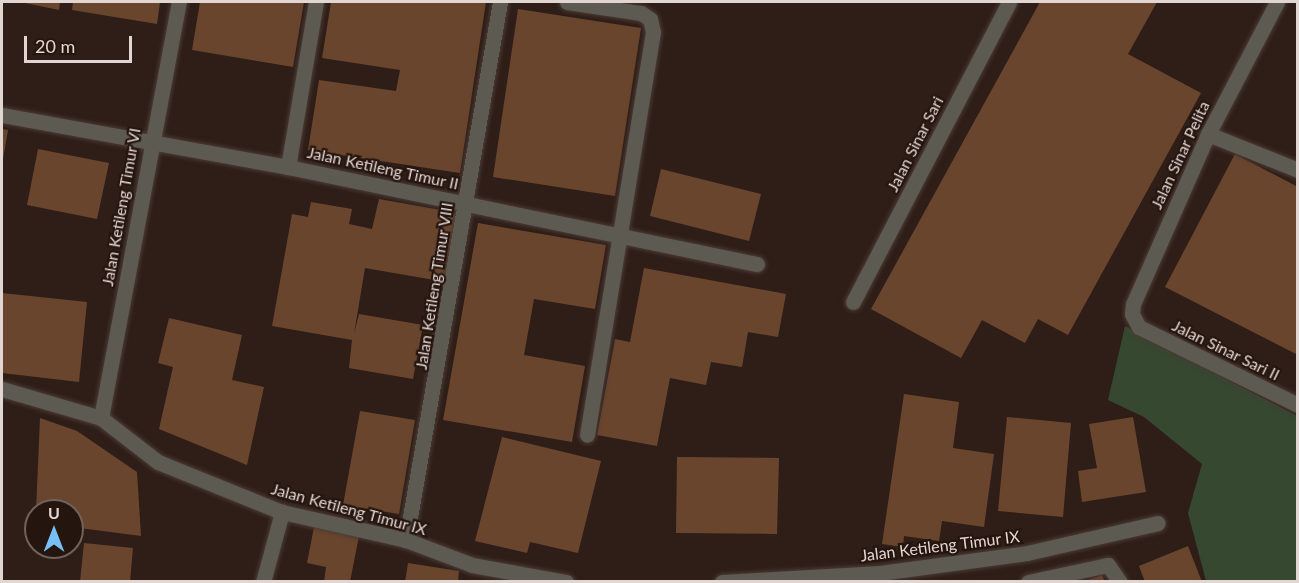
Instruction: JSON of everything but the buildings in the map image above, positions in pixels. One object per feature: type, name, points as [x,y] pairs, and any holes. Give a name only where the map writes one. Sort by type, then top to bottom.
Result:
[{"type":"street","name":"Jalan Ketileng Timur VI","points":[[101,418],[179,2]]},
{"type":"street","points":[[288,167],[316,2]]},
{"type":"street","name":"Jalan Ketileng Timur VIII","points":[[406,540],[500,2]]},
{"type":"street","points":[[567,2],[641,13],[650,19],[653,32],[587,435]]},
{"type":"street","name":"Jalan Sinar Sari","points":[[853,302],[1009,2]]},
{"type":"street","name":"Jalan Sinar Pelita","points":[[1139,327],[1132,314],[1133,304],[1208,134],[1277,2]]},
{"type":"street","name":"Jalan Ketileng Timur II","points":[[2,114],[288,167],[757,264]]},
{"type":"street","points":[[1208,134],[1298,171]]},
{"type":"street","name":"Jalan Sinar Sari II","points":[[1139,327],[1298,405]]},
{"type":"street","name":"Jalan Ketileng Timur IX","points":[[2,389],[101,418],[158,462],[282,512],[406,540],[472,565],[566,582]]},
{"type":"street","points":[[263,582],[282,512]]},
{"type":"street","name":"Jalan Ketileng Timur IX","points":[[723,582],[880,573],[1027,554],[1158,523]]},
{"type":"street","points":[[1028,582],[1108,565],[1120,582]]},
{"type":"green space","points":[[1125,326],[1297,416],[1297,581],[1206,581],[1188,513],[1202,464],[1144,417],[1108,400]]}]
